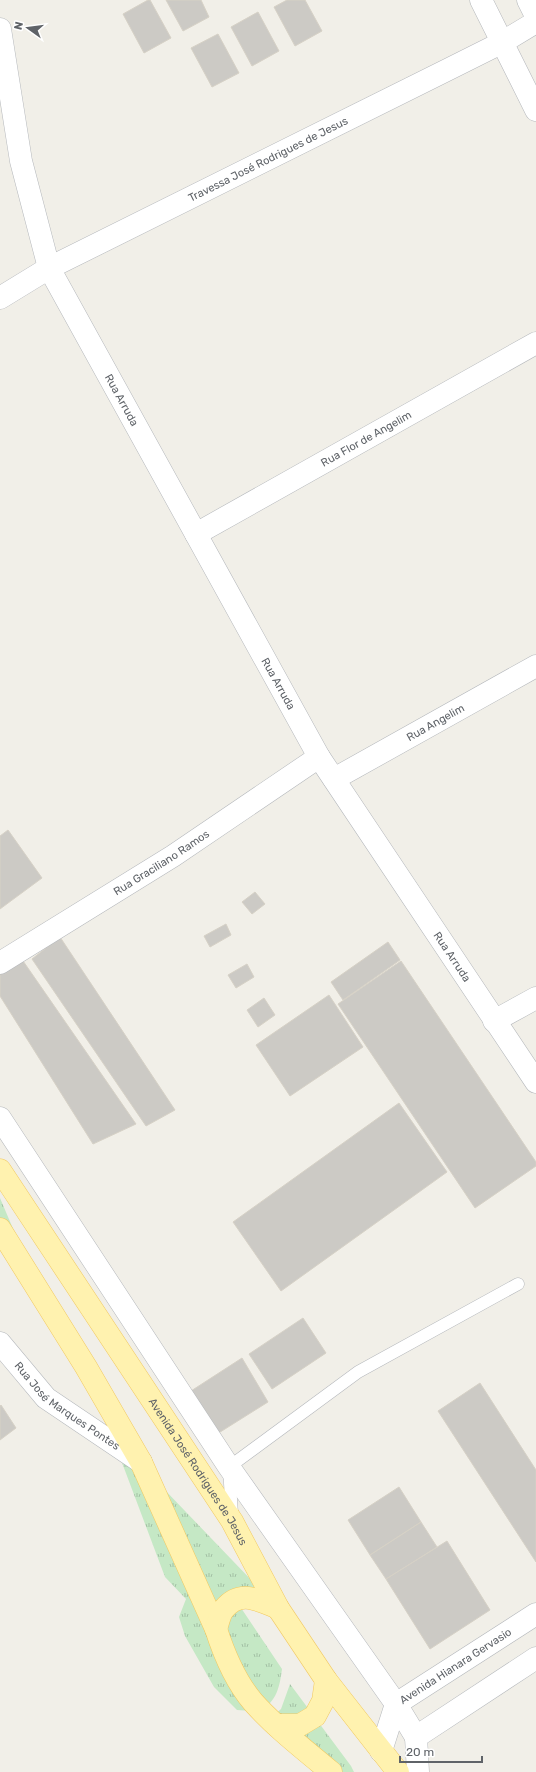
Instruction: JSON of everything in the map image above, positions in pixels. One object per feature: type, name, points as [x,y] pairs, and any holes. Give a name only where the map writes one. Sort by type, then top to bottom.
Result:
[{"type":"main road","name":"Avenida José Rodrigues de Jesus","points":[[0,1170],[232,1521],[278,1608],[326,1680],[398,1772]]},
{"type":"main road","points":[[0,1229],[86,1367],[141,1462],[216,1629],[222,1649],[242,1686],[253,1702],[276,1725],[331,1772]]},
{"type":"main road","points":[[216,1629],[223,1609],[236,1598],[252,1597],[278,1608]]},
{"type":"main road","points":[[276,1725],[300,1725],[315,1716],[323,1700],[326,1680]]},
{"type":"street","points":[[481,0],[536,110]]},
{"type":"street","points":[[528,0],[536,16]]},
{"type":"street","name":"Travessa José Rodrigues de Jesus","points":[[0,298],[49,268],[502,43],[536,22]]},
{"type":"street","name":"Rua Arruda","points":[[0,29],[21,161],[49,268],[319,757],[536,1082]]},
{"type":"street","name":"Rua Flor de Angelim","points":[[196,534],[536,343]]},
{"type":"street","name":"Rua Angelim","points":[[334,779],[536,666]]},
{"type":"street","name":"Rua Graciliano Ramos","points":[[0,963],[173,856],[319,757]]},
{"type":"street","points":[[494,1021],[536,998]]},
{"type":"street","points":[[0,1118],[229,1467],[396,1704],[416,1737],[418,1772]]},
{"type":"street","name":"Rua José Marques Pontes","points":[[0,1343],[46,1398],[141,1462]]},
{"type":"street","name":"Avenida Hianara Gervasio","points":[[381,1751],[396,1704],[536,1614]]},
{"type":"street","points":[[416,1737],[536,1658]]},
{"type":"lane","points":[[232,1521],[229,1467],[358,1372],[518,1284]]},
{"type":"green space","points":[[0,1198],[39,1290],[163,1488],[278,1608],[235,1599],[282,1669],[279,1687],[274,1698],[265,1707],[254,1711],[237,1710],[214,1687],[185,1636],[179,1617],[186,1599],[165,1577],[86,1367],[0,1229]]},
{"type":"green space","points":[[290,1684],[354,1772],[313,1772],[288,1745],[272,1717],[281,1709]]},
{"type":"building","points":[[150,0],[171,38],[144,53],[123,14]]},
{"type":"building","points":[[166,0],[201,0],[209,17],[183,31]]},
{"type":"building","points":[[287,0],[305,0],[322,31],[295,46],[274,7]]},
{"type":"building","points":[[258,12],[279,51],[252,66],[231,27]]},
{"type":"building","points":[[218,34],[239,73],[212,87],[191,48]]},
{"type":"building","points":[[8,830],[42,878],[0,909],[0,836]]},
{"type":"building","points":[[255,892],[265,904],[252,914],[242,902]]},
{"type":"building","points":[[226,924],[231,935],[210,947],[204,936]]},
{"type":"building","points":[[60,937],[175,1110],[146,1126],[32,959]]},
{"type":"building","points":[[388,942],[400,960],[343,1000],[331,982]]},
{"type":"building","points":[[21,958],[136,1124],[93,1144],[0,996],[0,973]]},
{"type":"building","points":[[401,961],[536,1162],[536,1166],[475,1208],[338,1004]]},
{"type":"building","points":[[247,964],[254,977],[236,988],[228,975]]},
{"type":"building","points":[[329,995],[363,1047],[290,1096],[256,1045]]},
{"type":"building","points":[[264,998],[275,1015],[258,1027],[247,1010]]},
{"type":"building","points":[[399,1103],[447,1172],[281,1291],[233,1222]]},
{"type":"building","points":[[303,1318],[326,1353],[272,1389],[249,1354]]},
{"type":"building","points":[[242,1358],[268,1402],[217,1434],[191,1391]]},
{"type":"building","points":[[480,1383],[536,1470],[536,1562],[438,1411]]},
{"type":"building","points":[[1,1405],[16,1428],[0,1440],[0,1406]]},
{"type":"building","points":[[399,1487],[421,1522],[370,1555],[348,1520]]},
{"type":"building","points":[[421,1522],[437,1547],[386,1579],[370,1555]]},
{"type":"building","points":[[447,1541],[490,1610],[430,1649],[386,1579]]}]
